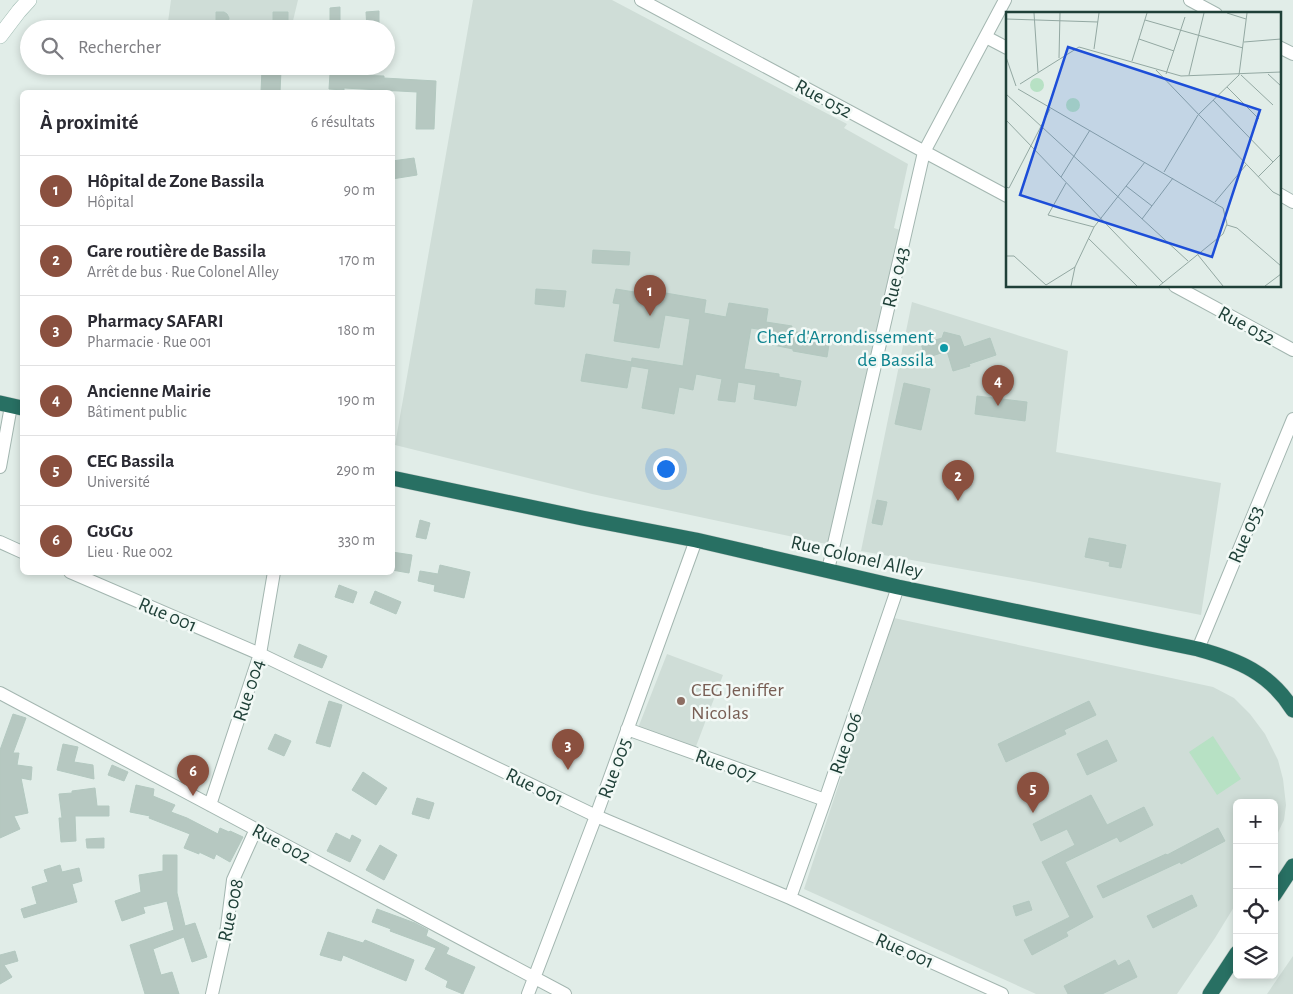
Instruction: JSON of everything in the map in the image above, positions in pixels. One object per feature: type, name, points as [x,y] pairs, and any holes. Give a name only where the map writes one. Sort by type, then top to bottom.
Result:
[{"type":"highway","name":"Rue Colonel Alley","points":[[395,479],[696,540],[898,587],[1198,649],[1226,657],[1260,674],[1288,701],[1293,710]]},
{"type":"highway","points":[[1278,889],[1293,866]]},
{"type":"highway","points":[[1210,994],[1233,959]]},
{"type":"main road","points":[[0,36],[29,0]]},
{"type":"street","name":"Rue 052","points":[[641,0],[1006,195]]},
{"type":"street","name":"Rue 043","points":[[828,570],[924,152],[1005,0]]},
{"type":"street","points":[[1190,0],[1212,12]]},
{"type":"street","points":[[986,37],[1006,47]]},
{"type":"street","points":[[1280,48],[1293,54]]},
{"type":"street","points":[[1280,195],[1293,202]]},
{"type":"street","name":"Rue 052","points":[[1179,288],[1293,350]]},
{"type":"street","points":[[0,467],[11,406]]},
{"type":"street","name":"Rue 053","points":[[1198,649],[1293,420]]},
{"type":"street","name":"Rue 005","points":[[528,994],[596,816],[696,540]]},
{"type":"street","points":[[0,542],[20,551]]},
{"type":"street","name":"Rue 001","points":[[77,575],[260,654],[596,816],[790,898],[1002,994]]},
{"type":"street","name":"Rue 004","points":[[210,805],[260,654],[273,575]]},
{"type":"street","name":"Rue 006","points":[[790,898],[898,587]]},
{"type":"street","name":"Rue 002","points":[[0,693],[565,994]]},
{"type":"street","name":"Rue 007","points":[[627,729],[825,800]]},
{"type":"street","name":"Rue 008","points":[[212,994],[227,927],[233,880],[256,829]]},
{"type":"shaded area","points":[[171,0],[298,0],[293,20],[168,20]]},
{"type":"shaded area","points":[[473,0],[612,0],[847,124],[844,128],[908,164],[894,228],[900,230],[831,545],[592,494],[395,445]]},
{"type":"shaded area","points":[[912,302],[1068,351],[1056,452],[1221,483],[1201,615],[1029,581],[861,551]]},
{"type":"shaded area","points":[[894,618],[1213,687],[1234,698],[1250,714],[1265,734],[1278,760],[1283,779],[1286,805],[1284,820],[1278,833],[1278,799],[1233,799],[1233,909],[1177,994],[1036,994],[804,889]]},
{"type":"shaded area","name":"CEG Jeniffer Nicolas","points":[[667,654],[723,675],[695,749],[638,728]]},
{"type":"shaded area","points":[[1293,956],[1293,994],[1267,994]]},
{"type":"green space","points":[[1213,736],[1241,779],[1217,795],[1189,752]]},
{"type":"building","points":[[340,7],[340,20],[330,20],[330,8]]},
{"type":"building","points":[[379,11],[379,20],[366,20],[366,12]]},
{"type":"building","points":[[216,12],[224,12],[229,18],[229,20],[216,20]]},
{"type":"building","points":[[273,12],[288,12],[288,20],[273,20]]},
{"type":"building","points":[[262,75],[281,75],[280,90],[261,90]]},
{"type":"building","points":[[330,75],[384,76],[384,78],[436,81],[434,129],[416,129],[417,92],[344,88],[344,90],[329,89]]},
{"type":"building","points":[[414,158],[417,175],[395,179],[395,161]]},
{"type":"building","points":[[593,250],[630,252],[629,265],[592,263]]},
{"type":"building","points":[[536,289],[566,291],[564,307],[535,304]]},
{"type":"building","points":[[616,289],[659,296],[660,292],[706,300],[704,313],[726,317],[729,303],[768,309],[766,322],[792,326],[791,331],[830,338],[827,357],[768,344],[770,331],[751,328],[744,369],[779,374],[779,377],[801,381],[796,406],[754,399],[756,385],[738,382],[735,402],[718,400],[722,379],[696,374],[693,390],[679,387],[674,414],[642,408],[649,369],[631,366],[632,358],[683,366],[690,319],[665,315],[659,348],[614,341],[620,304],[613,303]]},
{"type":"building","name":"Chef d'Arrondissement de Bassila","points":[[944,332],[960,336],[964,347],[990,338],[996,355],[953,371],[947,351],[926,358],[921,344],[942,338]]},
{"type":"building","points":[[586,354],[632,362],[627,388],[581,381]]},
{"type":"building","points":[[904,383],[930,389],[921,430],[895,424]]},
{"type":"building","points":[[977,396],[1027,402],[1025,421],[975,414]]},
{"type":"building","points":[[877,500],[887,502],[882,525],[872,523]]},
{"type":"building","points":[[420,520],[430,523],[426,539],[416,537]]},
{"type":"building","points":[[1089,538],[1126,545],[1121,568],[1109,566],[1110,562],[1085,557]]},
{"type":"building","points":[[395,552],[412,555],[409,573],[395,571]]},
{"type":"building","points":[[440,565],[470,572],[464,598],[434,591],[435,585],[418,581],[420,571],[438,574]]},
{"type":"building","points":[[339,585],[357,592],[353,603],[335,597]]},
{"type":"building","points":[[375,591],[401,602],[396,614],[370,603]]},
{"type":"building","points":[[299,644],[327,656],[322,668],[294,657]]},
{"type":"building","points":[[329,701],[342,705],[330,747],[316,743]]},
{"type":"building","points":[[1089,701],[1096,715],[1064,730],[1066,734],[1006,762],[998,744]]},
{"type":"building","points":[[13,714],[26,718],[13,753],[19,753],[17,765],[32,767],[31,780],[21,778],[28,813],[14,816],[20,829],[0,838],[0,750]]},
{"type":"building","points":[[275,734],[291,741],[284,756],[268,749]]},
{"type":"building","points":[[1107,740],[1117,761],[1087,775],[1077,754]]},
{"type":"building","points":[[63,744],[78,747],[74,762],[93,765],[94,779],[57,770]]},
{"type":"building","points":[[112,765],[128,772],[124,781],[108,775]]},
{"type":"building","points":[[363,772],[387,788],[376,805],[352,790]]},
{"type":"building","points":[[136,785],[154,789],[153,796],[175,805],[171,812],[218,834],[220,828],[243,837],[230,862],[216,854],[214,859],[184,848],[190,834],[149,818],[150,816],[130,812]]},
{"type":"building","points":[[95,788],[97,806],[109,806],[109,816],[75,816],[76,841],[61,842],[59,818],[62,818],[59,794]]},
{"type":"building","points":[[1091,795],[1107,825],[1144,807],[1153,825],[1120,842],[1117,837],[1065,862],[1093,917],[1066,932],[1068,936],[1032,955],[1024,940],[1070,917],[1042,862],[1075,845],[1067,829],[1041,841],[1033,824]]},
{"type":"building","points":[[417,798],[434,803],[429,819],[412,814]]},
{"type":"building","points":[[1218,828],[1225,841],[1181,864],[1180,862],[1103,898],[1097,886],[1167,855]]},
{"type":"building","points":[[336,833],[350,840],[352,835],[361,840],[350,862],[327,851]]},
{"type":"building","points":[[104,838],[104,848],[87,848],[86,839]]},
{"type":"building","points":[[380,845],[397,855],[384,880],[366,870]]},
{"type":"building","points":[[163,855],[177,855],[177,893],[185,926],[195,923],[207,957],[192,962],[184,937],[153,949],[161,975],[172,972],[179,994],[145,994],[130,945],[174,930],[167,901],[143,907],[145,913],[122,921],[115,901],[141,892],[139,875],[163,871]]},
{"type":"building","points":[[60,865],[62,872],[79,868],[82,881],[72,884],[77,902],[24,918],[21,909],[37,904],[32,887],[48,882],[44,870]]},
{"type":"building","points":[[1192,895],[1197,906],[1153,928],[1147,916]]},
{"type":"building","points":[[1029,901],[1032,910],[1016,916],[1013,906]]},
{"type":"building","points":[[377,909],[415,923],[428,930],[426,936],[449,948],[446,954],[475,967],[463,994],[446,987],[448,981],[425,969],[436,948],[390,931],[391,929],[372,922]]},
{"type":"building","points":[[328,932],[363,943],[365,940],[414,960],[406,981],[343,955],[341,961],[320,955]]},
{"type":"building","points":[[15,951],[18,961],[4,965],[12,977],[0,984],[0,955]]},
{"type":"building","points":[[1115,960],[1118,966],[1129,960],[1137,977],[1102,994],[1068,994],[1064,986]]},
{"type":"place","name":"Hôpital de Zone Bassila","points":[[650,316]]},
{"type":"place","name":"Chef d'Arrondissement de Bassila","points":[[944,348]]},
{"type":"place","name":"Ancienne Mairie","points":[[998,406]]},
{"type":"place","name":"Gare routière de Bassila","points":[[958,501]]},
{"type":"place","name":"CEG Jeniffer Nicolas","points":[[681,701]]},
{"type":"place","name":"Pharmacy SAFARI","points":[[568,770]]},
{"type":"place","name":"GʊGʊ","points":[[193,796]]},
{"type":"place","name":"CEG Bassila","points":[[1033,813]]}]
